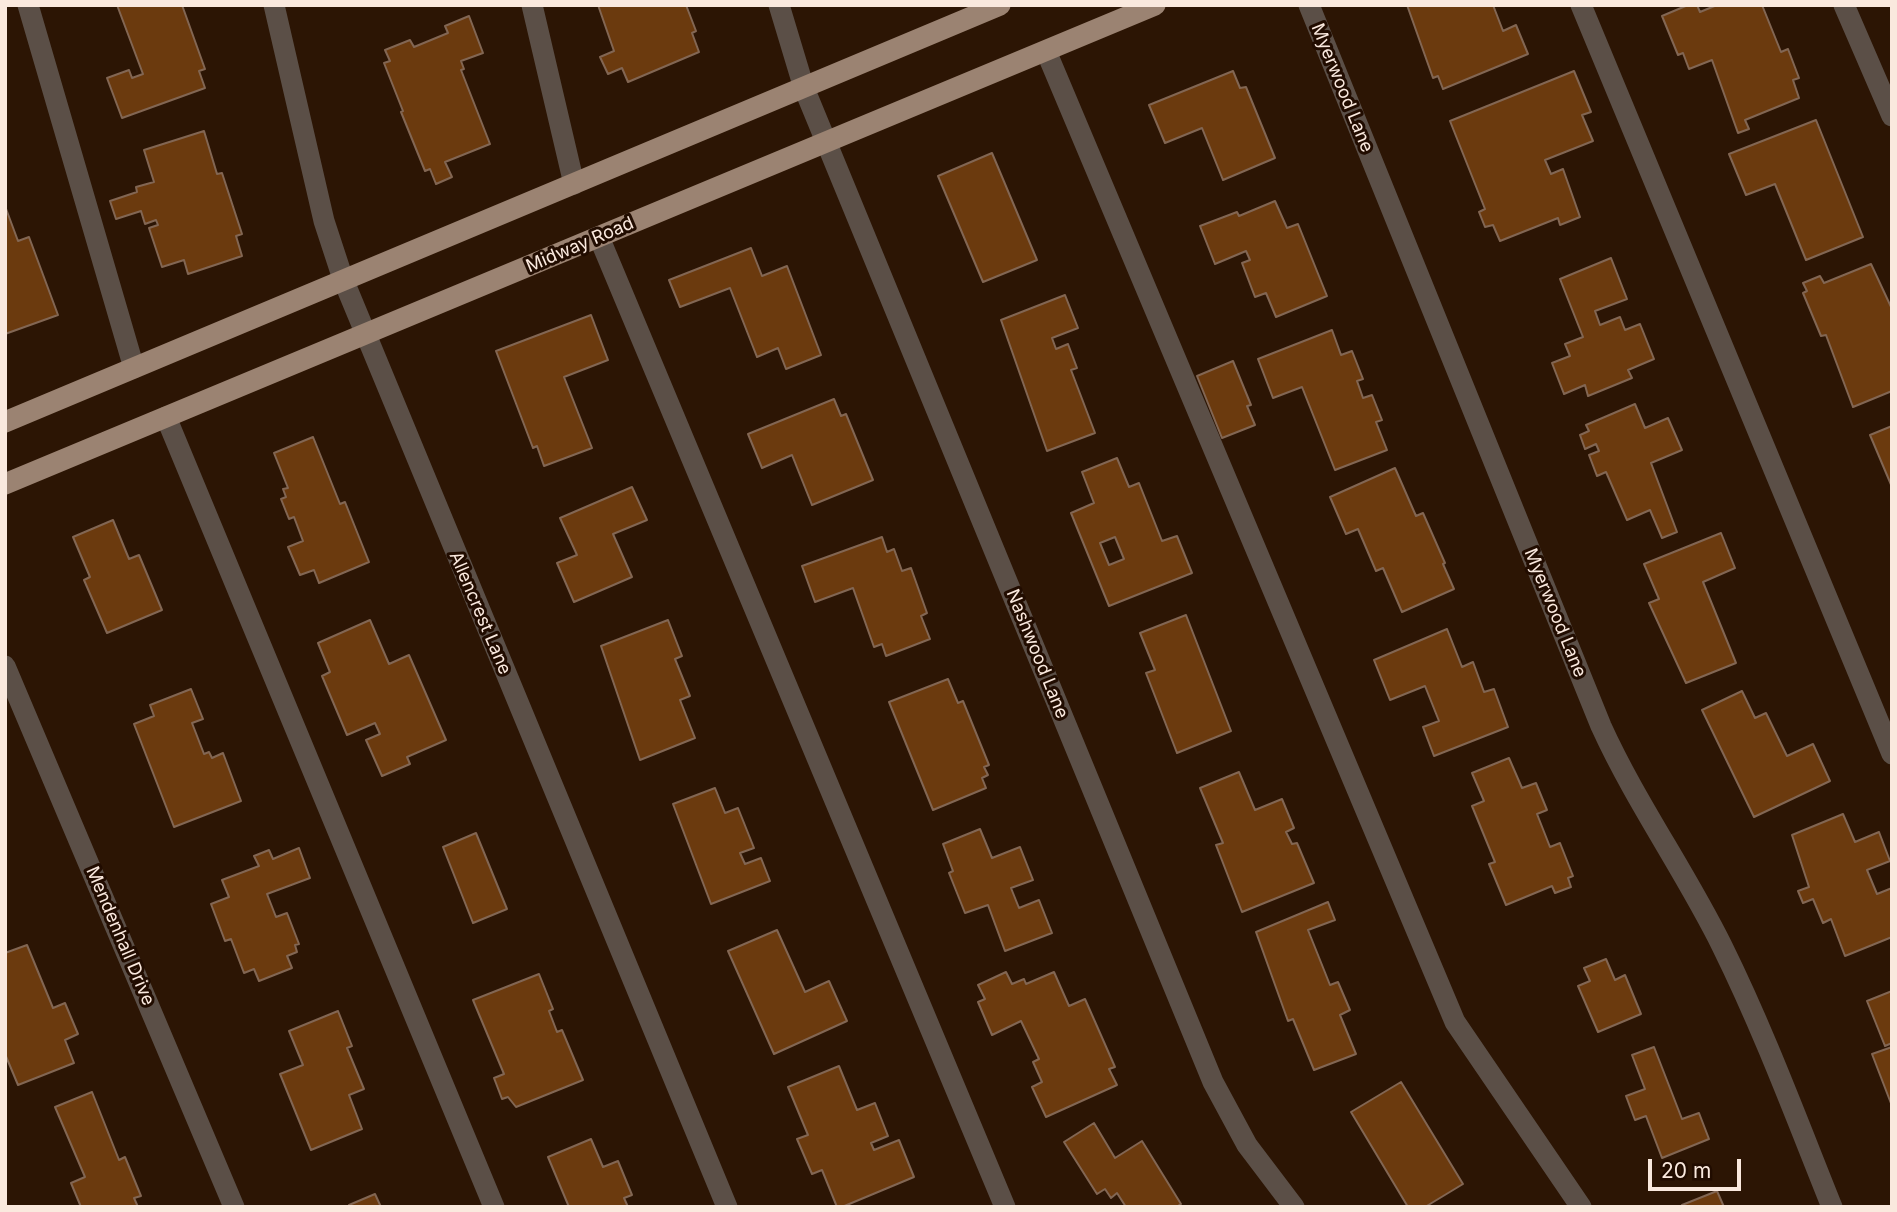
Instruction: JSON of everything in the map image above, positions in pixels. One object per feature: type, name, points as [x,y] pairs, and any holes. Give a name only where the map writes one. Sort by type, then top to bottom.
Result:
[{"type":"main road","points":[[5,422],[1000,5]]},
{"type":"main road","name":"Midway Road","points":[[5,484],[1155,5]]},
{"type":"street","points":[[28,5],[134,368]]},
{"type":"street","name":"Allencrest Lane","points":[[274,5],[324,221],[343,279],[727,1207]]},
{"type":"street","points":[[532,5],[574,184]]},
{"type":"street","name":"Nashwood Lane","points":[[779,5],[804,88],[1213,1082],[1247,1145],[1294,1207]]},
{"type":"street","name":"Myerwood Lane","points":[[1309,5],[1601,726],[1617,760],[1727,956],[1754,1013],[1832,1207]]},
{"type":"street","points":[[1581,5],[1892,754]]},
{"type":"street","points":[[1844,5],[1892,116]]},
{"type":"street","points":[[1046,51],[1455,1022],[1581,1207]]},
{"type":"street","points":[[599,237],[1004,1207]]},
{"type":"street","points":[[166,417],[494,1207]]},
{"type":"street","name":"Mendenhall Drive","points":[[5,666],[234,1207]]},
{"type":"building","points":[[117,5],[182,5],[205,69],[199,71],[205,88],[122,118],[107,78],[129,70],[132,78],[143,74]]},
{"type":"building","points":[[598,5],[686,5],[696,31],[692,33],[699,52],[628,82],[622,68],[608,74],[600,57],[614,51]]},
{"type":"building","points":[[1407,5],[1493,5],[1503,31],[1516,25],[1528,54],[1443,89],[1438,76],[1433,78]]},
{"type":"building","points":[[1688,5],[1697,5],[1700,12],[1717,5],[1762,5],[1781,52],[1788,49],[1799,78],[1793,80],[1799,98],[1745,120],[1749,129],[1738,133],[1712,60],[1689,69],[1683,53],[1678,55],[1662,16]]},
{"type":"building","points":[[469,16],[483,53],[461,61],[464,69],[461,70],[490,144],[445,162],[452,177],[436,184],[430,169],[425,171],[401,112],[403,111],[384,63],[390,61],[385,50],[410,40],[414,47],[448,33],[445,26]]},
{"type":"building","points":[[1233,71],[1240,88],[1246,87],[1275,158],[1223,180],[1202,128],[1165,143],[1149,105]]},
{"type":"building","points":[[1574,71],[1591,112],[1582,115],[1593,141],[1545,160],[1551,174],[1563,169],[1580,217],[1560,225],[1558,218],[1500,241],[1493,225],[1485,227],[1479,212],[1485,209],[1450,121]]},
{"type":"building","points":[[1816,120],[1863,237],[1806,260],[1775,184],[1746,195],[1729,154]]},
{"type":"building","points":[[204,131],[217,174],[222,173],[242,234],[236,236],[242,256],[188,274],[184,260],[162,267],[149,228],[158,225],[156,220],[145,224],[141,211],[116,219],[110,201],[137,192],[136,187],[154,182],[144,150]]},
{"type":"building","points":[[992,153],[1037,260],[983,282],[938,176]]},
{"type":"building","points":[[1275,201],[1287,228],[1298,224],[1327,296],[1276,317],[1266,293],[1255,297],[1242,263],[1250,260],[1246,251],[1215,264],[1200,226],[1237,212],[1239,216]]},
{"type":"building","points":[[5,206],[18,241],[29,237],[58,315],[5,334]]},
{"type":"building","points":[[751,248],[762,276],[787,266],[821,355],[786,369],[778,348],[757,357],[730,288],[680,307],[669,280]]},
{"type":"building","points":[[1611,258],[1627,299],[1595,311],[1600,325],[1620,317],[1625,330],[1640,324],[1654,359],[1628,370],[1632,378],[1588,396],[1585,385],[1564,394],[1552,363],[1570,356],[1565,344],[1583,337],[1560,279]]},
{"type":"building","points":[[1871,264],[1892,309],[1892,391],[1853,407],[1826,335],[1821,336],[1803,293],[1807,291],[1803,283],[1820,276],[1824,283]]},
{"type":"building","points":[[1065,295],[1078,328],[1052,338],[1056,349],[1068,344],[1077,368],[1071,370],[1095,433],[1047,451],[1001,320]]},
{"type":"building","points":[[591,315],[608,360],[564,377],[592,448],[544,466],[537,446],[533,448],[496,351]]},
{"type":"building","points":[[1332,330],[1341,355],[1352,351],[1363,379],[1357,381],[1363,398],[1372,395],[1382,420],[1376,422],[1387,450],[1335,470],[1302,387],[1273,398],[1258,359]]},
{"type":"building","points":[[1233,361],[1251,405],[1247,406],[1255,425],[1222,438],[1197,376]]},
{"type":"building","points":[[834,399],[841,416],[846,414],[873,480],[812,505],[792,455],[762,468],[748,434]]},
{"type":"building","points":[[1635,404],[1645,428],[1668,418],[1682,450],[1651,463],[1677,532],[1662,538],[1650,510],[1627,520],[1606,472],[1597,476],[1589,455],[1599,451],[1596,444],[1585,449],[1580,435],[1589,431],[1586,425]]},
{"type":"building","points":[[1892,426],[1892,487],[1870,435]]},
{"type":"building","points":[[313,437],[340,504],[345,502],[369,562],[319,583],[314,570],[300,575],[288,547],[303,541],[294,517],[289,519],[281,499],[286,497],[283,489],[288,488],[274,453]]},
{"type":"building","points":[[1117,458],[1129,487],[1139,483],[1162,541],[1177,536],[1192,573],[1109,606],[1071,513],[1094,503],[1082,472]],"holes":[[[1115,537],[1124,559],[1109,565],[1100,543]]]},
{"type":"building","points":[[1395,468],[1416,516],[1423,513],[1454,589],[1402,612],[1383,568],[1376,571],[1358,529],[1346,534],[1330,497]]},
{"type":"building","points":[[632,487],[647,520],[613,534],[632,577],[574,602],[557,563],[577,555],[560,518]]},
{"type":"building","points":[[113,520],[129,559],[139,555],[162,610],[107,633],[84,580],[90,577],[73,537]]},
{"type":"building","points":[[1721,533],[1735,568],[1703,582],[1736,663],[1686,683],[1649,603],[1659,599],[1644,564]]},
{"type":"building","points":[[882,537],[887,552],[894,549],[902,571],[911,568],[927,613],[921,616],[930,639],[886,656],[882,644],[874,647],[853,588],[815,602],[802,566]]},
{"type":"building","points":[[1186,615],[1231,731],[1177,753],[1146,673],[1155,670],[1140,633]]},
{"type":"building","points":[[370,620],[389,664],[409,655],[446,740],[407,757],[410,764],[382,776],[366,740],[380,734],[375,723],[347,735],[322,676],[330,672],[318,643]]},
{"type":"building","points":[[668,620],[682,656],[675,659],[690,696],[680,700],[695,738],[640,760],[601,646]]},
{"type":"building","points":[[1447,629],[1462,667],[1473,662],[1484,692],[1494,689],[1508,727],[1434,756],[1423,727],[1439,721],[1425,686],[1390,700],[1374,660]]},
{"type":"building","points":[[948,679],[958,703],[963,701],[989,765],[984,767],[988,775],[982,778],[986,788],[933,810],[889,702]]},
{"type":"building","points":[[191,689],[203,719],[192,723],[204,754],[209,752],[212,758],[223,753],[241,801],[174,827],[134,724],[154,716],[150,705]]},
{"type":"building","points":[[1742,691],[1755,718],[1766,713],[1787,756],[1813,744],[1830,781],[1754,817],[1702,710]]},
{"type":"building","points":[[1509,758],[1522,788],[1536,783],[1547,810],[1537,814],[1550,847],[1560,843],[1573,876],[1568,878],[1571,887],[1555,893],[1552,886],[1506,905],[1489,864],[1495,862],[1472,806],[1484,801],[1472,773]]},
{"type":"building","points":[[1239,772],[1255,810],[1282,799],[1294,828],[1286,832],[1292,844],[1297,843],[1314,883],[1242,912],[1216,845],[1223,843],[1200,788]]},
{"type":"building","points":[[715,788],[725,813],[738,808],[754,848],[740,853],[745,864],[761,858],[770,881],[711,904],[673,804]]},
{"type":"building","points":[[1843,814],[1855,842],[1879,832],[1890,861],[1867,870],[1877,894],[1892,888],[1892,937],[1845,956],[1831,919],[1823,923],[1813,899],[1803,903],[1798,891],[1809,887],[1792,835]]},
{"type":"building","points":[[980,829],[992,858],[1020,847],[1033,880],[1011,888],[1019,908],[1039,900],[1052,933],[1005,951],[988,905],[965,913],[949,873],[953,871],[943,844]]},
{"type":"building","points":[[476,833],[507,909],[473,923],[443,847]]},
{"type":"building","points":[[299,848],[310,878],[267,894],[276,917],[287,913],[299,944],[295,945],[297,952],[287,956],[292,968],[259,981],[254,969],[244,973],[231,939],[225,941],[211,904],[229,897],[222,880],[259,866],[254,856],[269,850],[273,859]]},
{"type":"building","points":[[1328,902],[1335,920],[1308,930],[1330,985],[1338,982],[1350,1010],[1340,1015],[1356,1054],[1314,1070],[1293,1019],[1288,1021],[1256,932]]},
{"type":"building","points":[[777,930],[805,992],[829,981],[847,1021],[774,1054],[728,951]]},
{"type":"building","points":[[27,945],[53,1008],[65,1003],[78,1034],[65,1040],[74,1063],[18,1085],[5,1054],[5,953]]},
{"type":"building","points":[[1606,959],[1615,980],[1625,975],[1641,1014],[1598,1032],[1578,986],[1590,981],[1584,968]]},
{"type":"building","points":[[1006,972],[1012,984],[1024,979],[1026,984],[1054,972],[1069,1006],[1085,999],[1115,1067],[1109,1069],[1117,1085],[1046,1117],[1032,1087],[1042,1082],[1033,1062],[1039,1059],[1021,1021],[992,1035],[978,1002],[985,999],[978,985]]},
{"type":"building","points":[[539,974],[553,1009],[549,1011],[557,1032],[562,1030],[583,1080],[516,1107],[508,1097],[502,1099],[494,1078],[504,1074],[473,1000]]},
{"type":"building","points":[[1892,991],[1892,1043],[1885,1046],[1867,1001]]},
{"type":"building","points":[[338,1011],[352,1046],[347,1048],[364,1089],[349,1095],[362,1129],[311,1150],[280,1074],[303,1065],[289,1031]]},
{"type":"building","points":[[1654,1047],[1682,1119],[1699,1113],[1709,1139],[1662,1158],[1646,1116],[1635,1120],[1626,1096],[1645,1089],[1632,1055]]},
{"type":"building","points":[[1892,1047],[1892,1106],[1872,1054]]},
{"type":"building","points":[[839,1066],[857,1110],[875,1103],[888,1136],[871,1143],[874,1150],[899,1140],[914,1177],[842,1207],[837,1207],[822,1170],[812,1174],[797,1139],[808,1135],[788,1087]]},
{"type":"building","points":[[1401,1082],[1463,1184],[1425,1207],[1408,1207],[1351,1112]]},
{"type":"building","points":[[92,1092],[119,1160],[125,1157],[141,1196],[134,1198],[138,1207],[81,1207],[71,1183],[85,1177],[55,1107]]},
{"type":"building","points":[[1094,1123],[1115,1158],[1142,1141],[1181,1204],[1176,1207],[1126,1207],[1117,1193],[1111,1198],[1105,1189],[1097,1194],[1064,1142]]},
{"type":"building","points":[[591,1139],[603,1167],[618,1161],[632,1195],[624,1198],[628,1207],[569,1207],[548,1157]]},
{"type":"building","points":[[1717,1191],[1724,1207],[1682,1207],[1682,1205]]},
{"type":"building","points":[[375,1194],[381,1207],[349,1205]]}]
